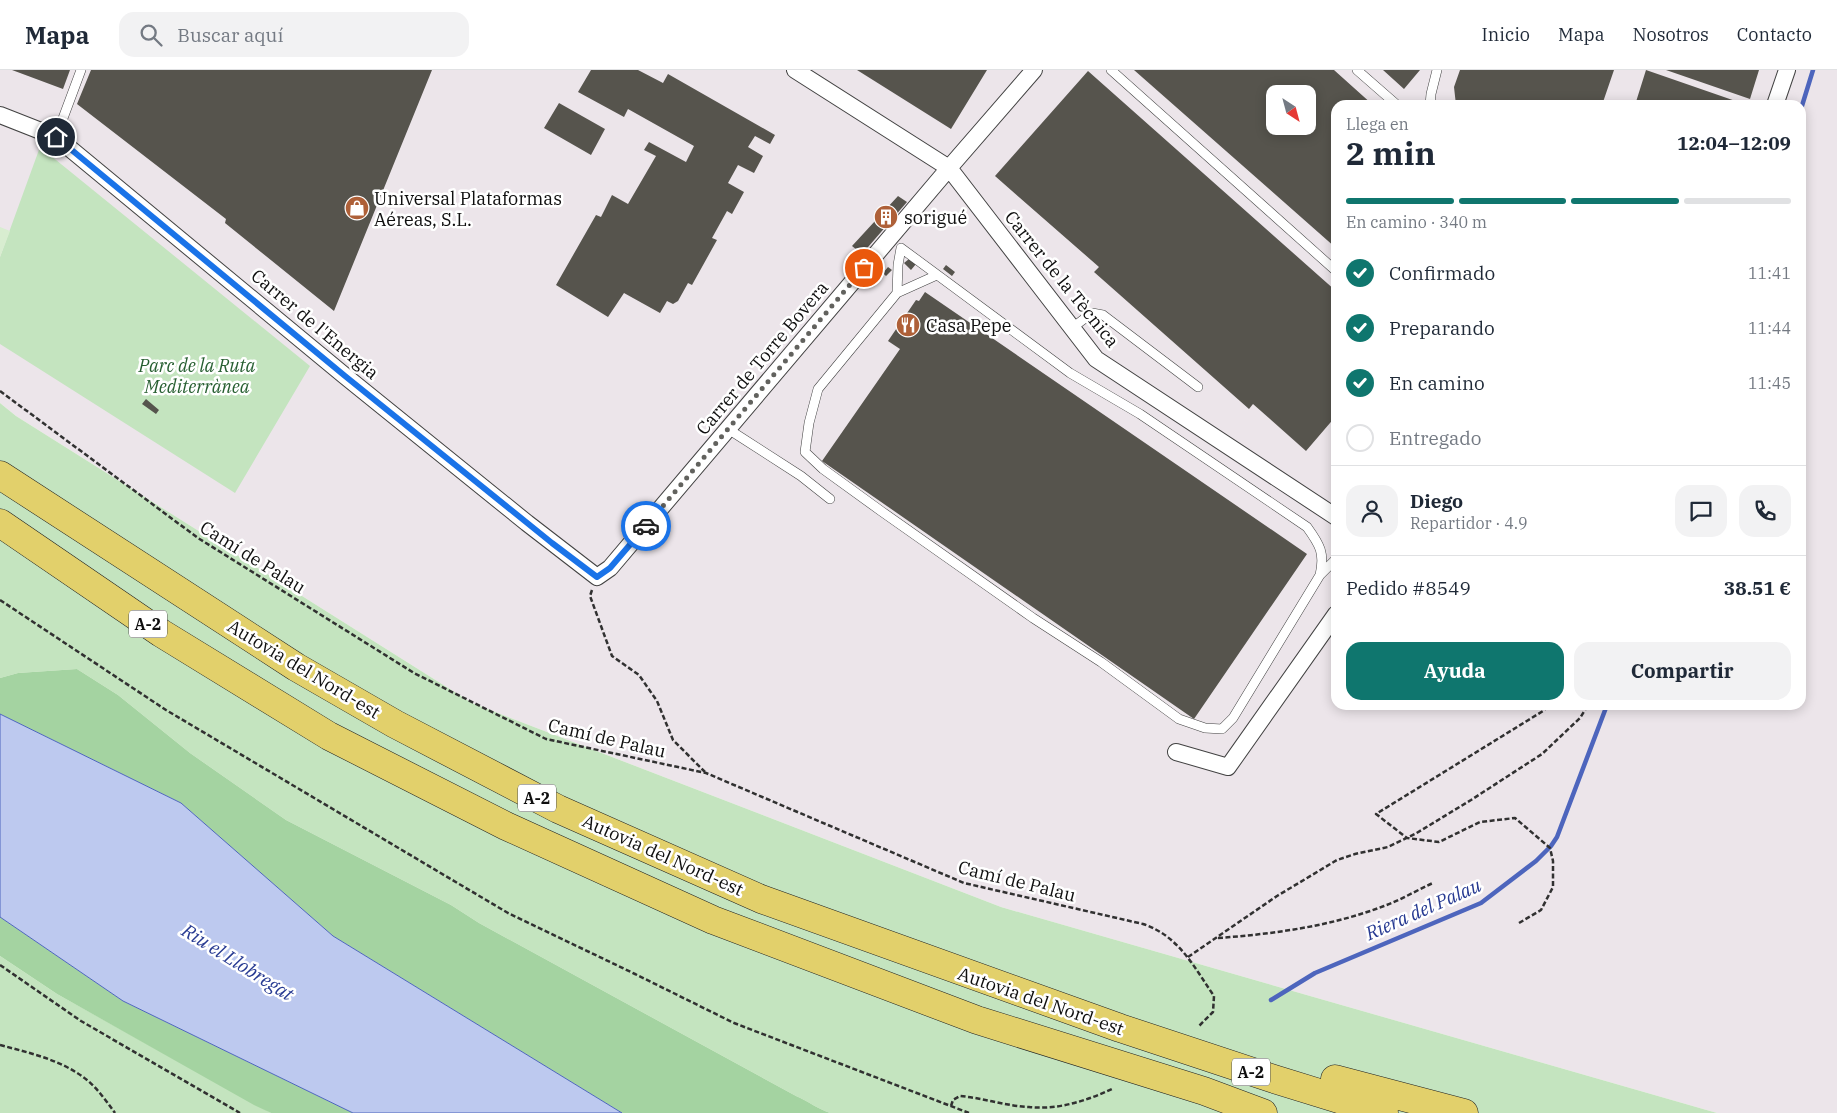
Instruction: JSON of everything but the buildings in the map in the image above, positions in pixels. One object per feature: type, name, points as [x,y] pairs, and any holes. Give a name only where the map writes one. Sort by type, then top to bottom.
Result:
[{"type":"highway","name":"Autovia del Nord-est","points":[[0,475],[296,667],[395,724],[558,809],[761,899],[1120,1028],[1384,1113]]},
{"type":"highway","name":"Autovia del Nord-est","points":[[0,523],[161,633],[329,736],[506,826],[713,920],[977,1020],[1195,1088],[1263,1113]]},
{"type":"highway","points":[[1120,1028],[1296,1069],[1464,1113]]},
{"type":"street","name":"Carrer de la Tècnica","points":[[795,70],[949,168],[1096,359],[1331,511]]},
{"type":"street","name":"Carrer de Torre Bovera","points":[[597,577],[610,568],[728,429],[895,243],[949,168],[1034,70]]},
{"type":"street","points":[[1777,100],[1787,70]]},
{"type":"street","name":"Carrer de l'Energia","points":[[0,115],[56,137],[345,376],[534,529],[597,577]]},
{"type":"street","points":[[1176,752],[1228,766],[1331,621]]},
{"type":"lane","points":[[56,137],[81,70]]},
{"type":"lane","points":[[1112,70],[1331,267]]},
{"type":"lane","points":[[1357,70],[1391,100]]},
{"type":"lane","points":[[1430,100],[1437,70]]},
{"type":"lane","points":[[895,243],[1070,373],[1140,414],[1307,527],[1320,546],[1322,566],[1320,575]]},
{"type":"lane","points":[[895,243],[897,292]]},
{"type":"lane","points":[[937,275],[897,292],[818,389],[805,452],[823,469],[1033,618],[1101,662],[1179,719],[1205,728],[1222,729],[1233,718],[1320,575],[1331,564]]},
{"type":"lane","points":[[1072,328],[1092,313],[1103,315],[1198,387]]},
{"type":"lane","points":[[728,429],[801,476],[830,499]]},
{"type":"path","name":"Camí de Palau","points":[[0,391],[198,538],[414,673],[546,739],[706,773],[964,884],[1158,929],[1179,946],[1214,996],[1213,1012],[1199,1026]]},
{"type":"path","points":[[597,577],[590,596],[612,656],[639,676],[657,701],[673,740],[706,773]]},
{"type":"path","points":[[0,600],[166,710],[508,913],[734,1023],[969,1113]]},
{"type":"path","points":[[1519,923],[1541,910],[1553,887],[1553,861],[1550,848],[1515,818],[1480,822],[1439,842],[1406,838],[1376,814],[1544,710]]},
{"type":"path","points":[[1187,957],[1277,896],[1337,860],[1388,847],[1406,838],[1542,754],[1580,718],[1585,710]]},
{"type":"path","points":[[1216,938],[1295,929],[1352,917],[1386,906],[1433,882]]},
{"type":"path","points":[[0,965],[81,1021],[240,1113]]},
{"type":"path","points":[[0,1045],[46,1058],[72,1070],[89,1081],[115,1113]]},
{"type":"path","points":[[951,1106],[953,1100],[960,1096],[1029,1108],[1049,1107],[1072,1104],[1095,1097],[1112,1089]]},
{"type":"shaded area","points":[[0,70],[1837,70],[1837,1113],[1717,1113],[1001,907],[472,703],[16,416],[0,403]]},
{"type":"green space","name":"Parc de la Ruta Mediterrànea","points":[[40,147],[310,366],[235,493],[0,344],[0,257]]},
{"type":"green space","points":[[0,227],[10,231],[0,257]]},
{"type":"green space","points":[[0,403],[16,416],[472,703],[1001,907],[1717,1113],[830,1113],[479,923],[451,905],[286,820],[190,753],[118,695],[77,669],[18,673],[0,678]]},
{"type":"green space","points":[[77,669],[118,695],[190,753],[286,820],[451,905],[479,923],[830,1113],[622,1113],[333,936],[181,803],[0,714],[0,678],[18,673]]},
{"type":"green space","points":[[0,917],[123,1001],[353,1113],[271,1113],[254,1105],[57,994],[0,956]]},
{"type":"green space","points":[[0,956],[57,994],[271,1113],[0,1113]]},
{"type":"water","name":"Riu el Llobregat","points":[[0,714],[181,803],[333,936],[622,1113],[353,1113],[123,1001],[0,917]]},
{"type":"waterway","name":"Riera del Palau","points":[[1804,100],[1813,70]]},
{"type":"waterway","name":"Riera del Palau","points":[[1271,1000],[1315,973],[1481,903],[1536,861],[1557,837],[1605,710]]},
{"type":"way so far","points":[[646,526],[864,268]]},
{"type":"place","name":"Universal Plataformas Aéreas, S.L.","points":[[357,208]]},
{"type":"place","name":"sorigué","points":[[886,217]]},
{"type":"place","name":"Casa Pepe","points":[[908,325]]},
{"type":"route","points":[[56,137],[108,178],[345,376],[576,563],[597,577],[610,568],[646,526]]}]
